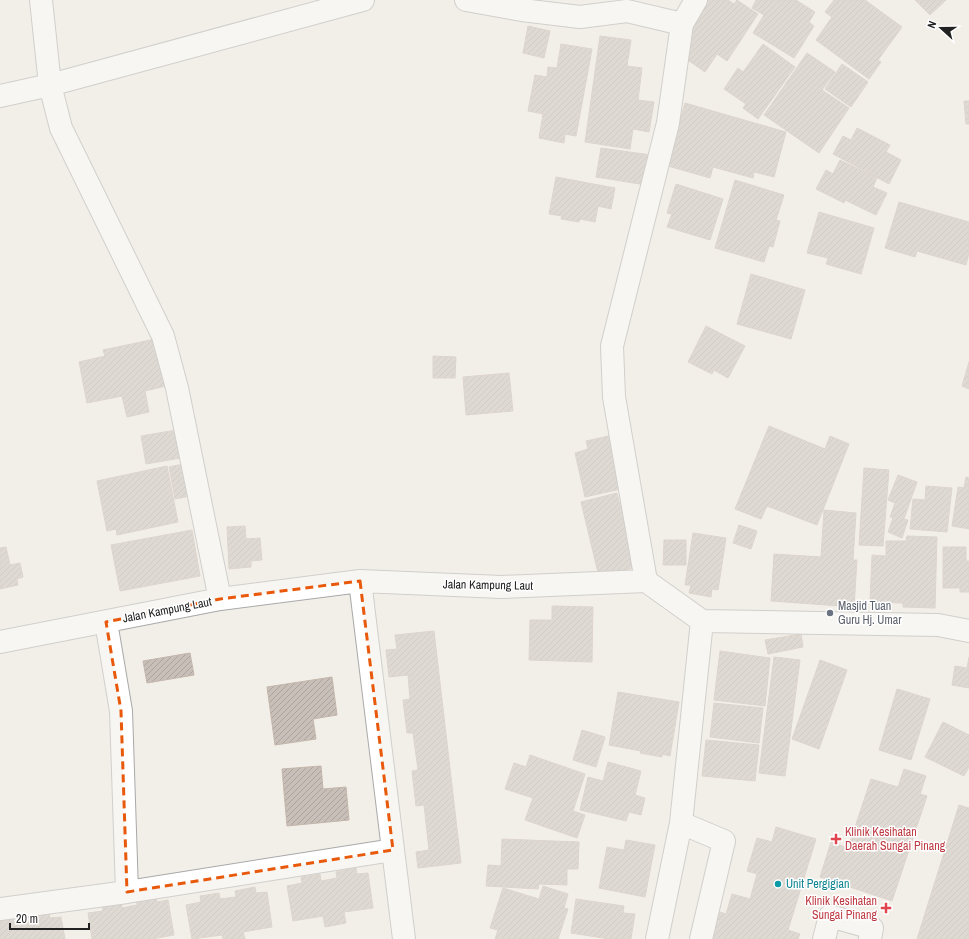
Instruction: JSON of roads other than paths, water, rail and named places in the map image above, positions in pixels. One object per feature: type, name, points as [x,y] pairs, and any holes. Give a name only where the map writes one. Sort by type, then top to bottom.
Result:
[{"type":"street","points":[[41,0],[50,85],[61,128],[163,336],[177,388],[220,599]]},
{"type":"street","points":[[0,96],[50,85],[363,0]]},
{"type":"street","points":[[466,0],[522,10],[580,17],[627,11],[682,24]]},
{"type":"street","points":[[696,0],[682,24],[668,123],[612,346],[614,397],[646,581],[702,621],[938,625],[969,631]]},
{"type":"street","points":[[360,580],[404,939]]},
{"type":"street","name":"Jalan Kampung Laut","points":[[0,642],[220,599],[360,580],[501,587],[646,581]]},
{"type":"street","points":[[657,939],[681,823],[702,621]]},
{"type":"street","points":[[106,622],[121,711],[127,892]]},
{"type":"street","points":[[681,823],[724,841],[701,939]]},
{"type":"street","points":[[0,909],[127,892],[393,850]]},
{"type":"street","points":[[824,939],[830,916],[872,928],[870,939]]},
{"type":"place","name":"Masjid Tuan Guru Hj. Umar","points":[[830,613]]},
{"type":"place","name":"Klinik Kesihatan Daerah Sungai Pinang","points":[[836,839]]},
{"type":"place","name":"Unit Pergigian","points":[[778,884]]},
{"type":"place","name":"Klinik Kesihatan Sungai Pinang","points":[[886,908]]}]
